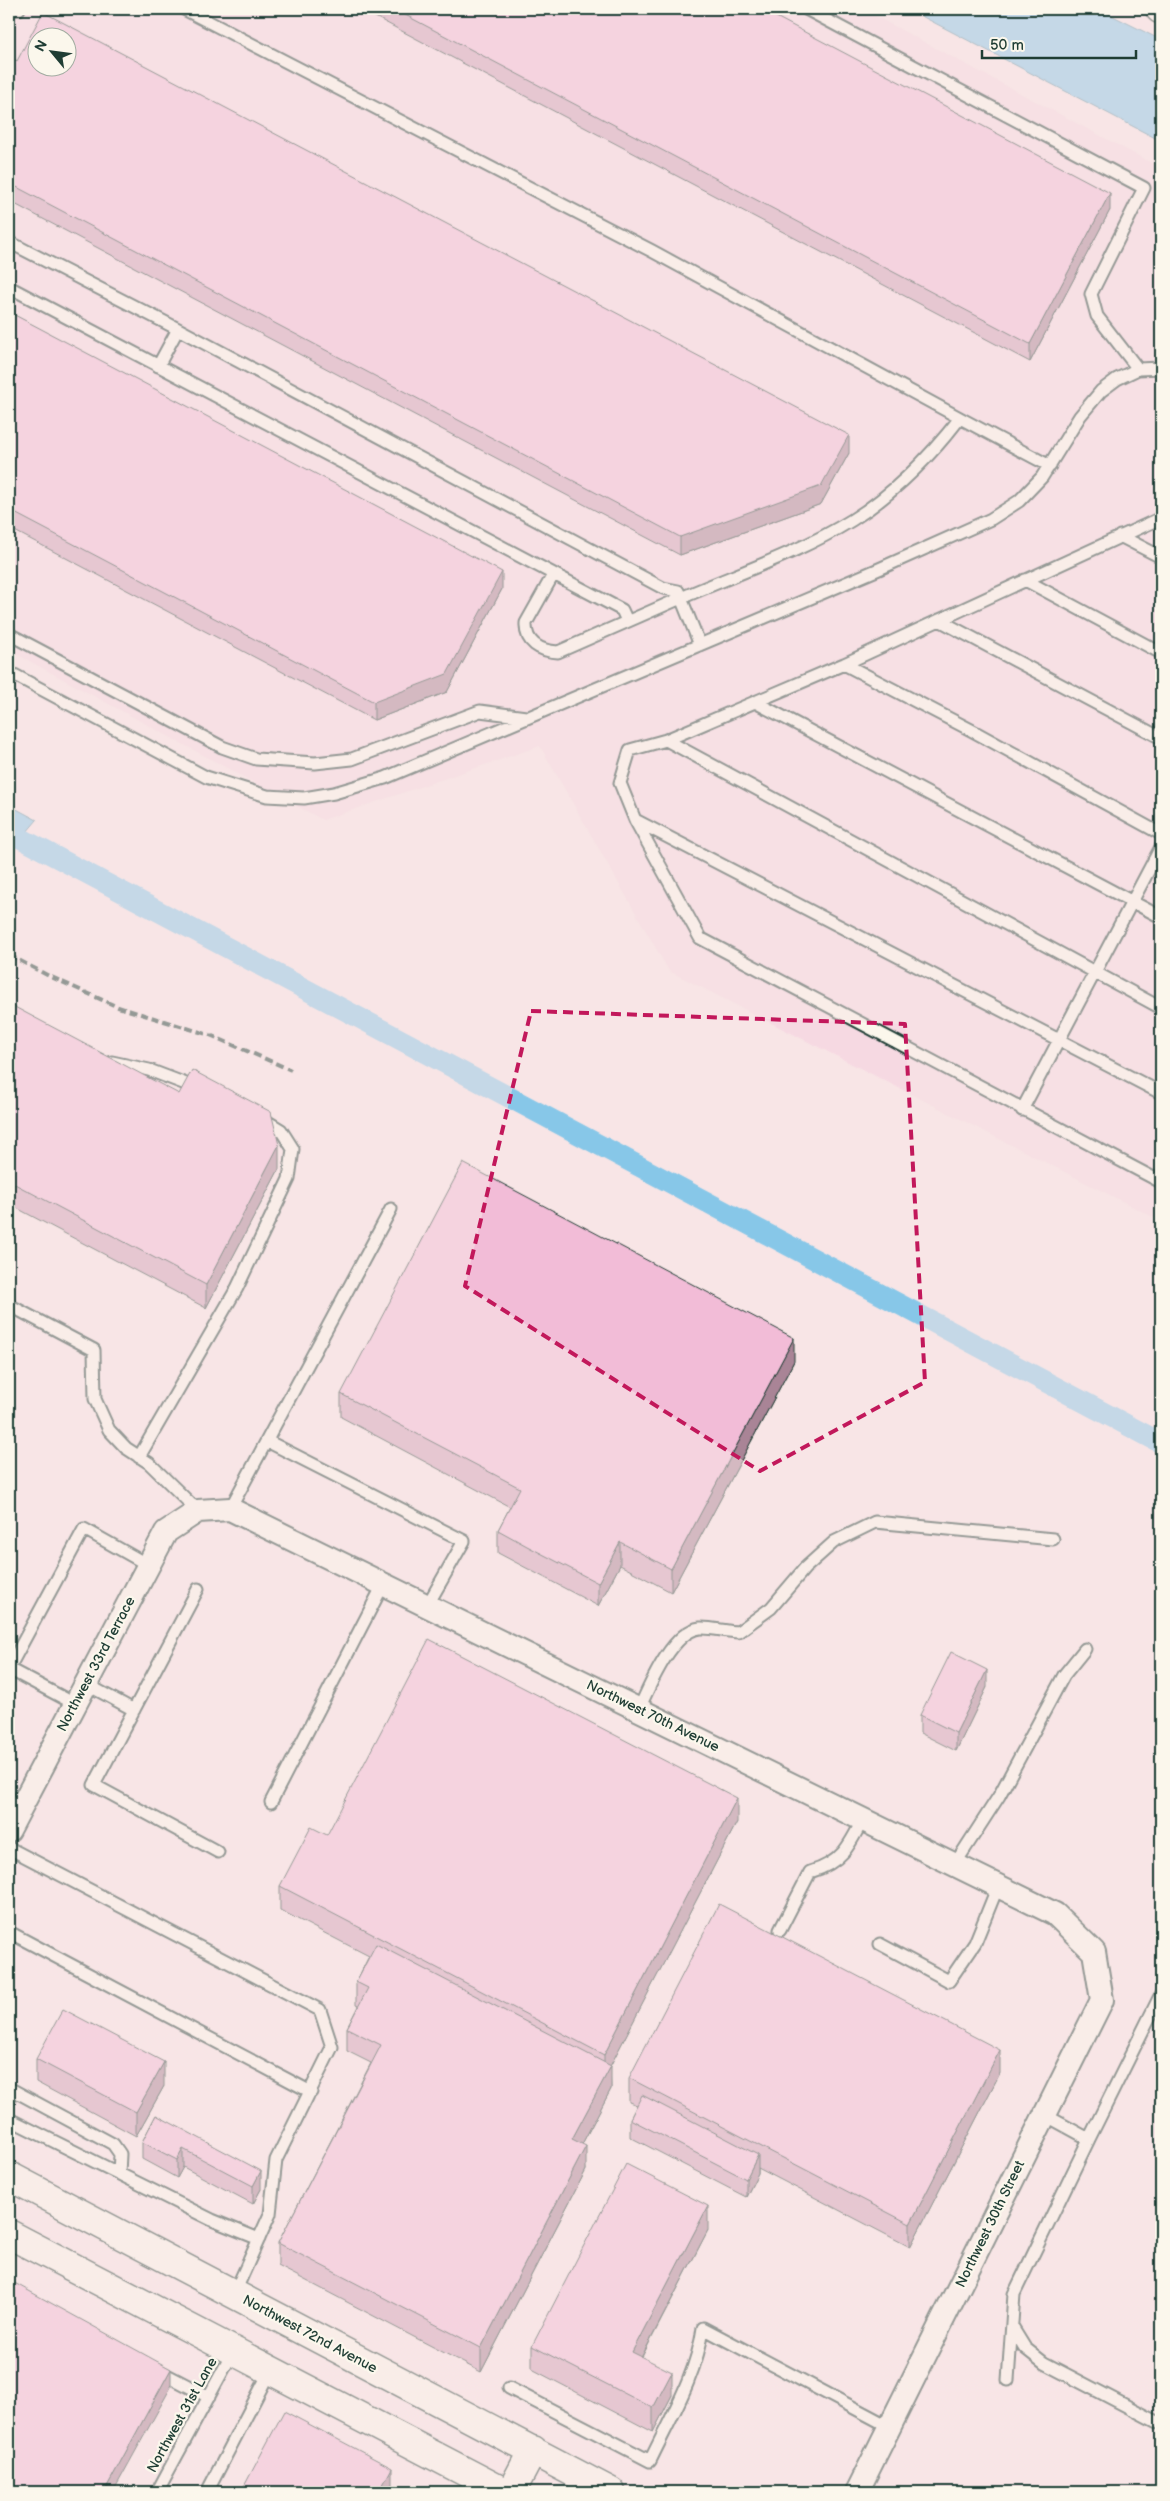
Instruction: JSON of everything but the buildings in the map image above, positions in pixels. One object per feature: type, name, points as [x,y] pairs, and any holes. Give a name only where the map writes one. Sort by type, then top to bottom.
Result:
[{"type":"main road","name":"Northwest 72nd Avenue","points":[[9,2176],[611,2492]]},
{"type":"main road","points":[[9,2234],[504,2492]]},
{"type":"main road","points":[[512,2492],[533,2450]]},
{"type":"street","name":"Northwest 70th Avenue","points":[[198,1511],[230,1509],[955,1864],[1055,1914],[1094,1952]]},
{"type":"street","name":"Northwest 33rd Terrace","points":[[9,1830],[166,1532],[198,1511]]},
{"type":"street","name":"Northwest 30th Street","points":[[857,2492],[1102,2000],[1094,1952]]},
{"type":"lane","points":[[9,10],[19,9]]},
{"type":"lane","points":[[184,9],[652,251],[1050,466]]},
{"type":"lane","points":[[806,9],[1144,188],[1091,294],[1093,308],[1097,316],[1138,369]]},
{"type":"lane","points":[[9,242],[178,329],[655,583],[678,591],[700,645]]},
{"type":"lane","points":[[9,287],[622,610],[627,621]]},
{"type":"lane","points":[[158,366],[178,329]]},
{"type":"lane","points":[[9,672],[206,778],[267,796],[304,798],[334,793],[384,778],[528,718],[990,519],[1019,501],[1033,488],[1050,466],[1088,405],[1117,379],[1138,369],[1161,368]]},
{"type":"lane","points":[[552,574],[526,623],[525,632],[529,640],[535,645],[558,652],[788,552],[853,519],[910,476],[939,445],[960,418]]},
{"type":"lane","points":[[1161,518],[844,664],[666,740],[630,750],[620,783],[635,820],[700,938],[1161,1182]]},
{"type":"lane","points":[[1120,536],[1161,557]]},
{"type":"lane","points":[[1025,580],[1161,653]]},
{"type":"lane","points":[[939,620],[1161,738]]},
{"type":"lane","points":[[9,634],[222,747],[256,759],[315,763],[352,759],[480,711],[528,718]]},
{"type":"lane","points":[[844,664],[971,730],[1161,834]]},
{"type":"lane","points":[[755,702],[1161,916]]},
{"type":"lane","points":[[666,740],[1161,1008]]},
{"type":"lane","points":[[635,820],[1161,1094]]},
{"type":"lane","points":[[1022,1110],[1161,847]]},
{"type":"lane","points":[[99,1055],[116,1064],[149,1070],[213,1094]]},
{"type":"lane","points":[[139,1457],[237,1288],[289,1179],[293,1149],[281,1130],[256,1115]]},
{"type":"lane","points":[[230,1509],[391,1209]]},
{"type":"lane","points":[[9,1304],[94,1350],[93,1382],[99,1412],[115,1436],[126,1448],[149,1463],[198,1511]]},
{"type":"lane","points":[[267,1441],[464,1541],[428,1606]]},
{"type":"lane","points":[[639,1709],[658,1668],[682,1636],[699,1628],[738,1632],[771,1608],[805,1568],[834,1542],[875,1522],[1053,1539]]},
{"type":"lane","points":[[75,1704],[9,1668],[84,1529],[148,1565]]},
{"type":"lane","points":[[271,1802],[383,1584]]},
{"type":"lane","points":[[198,1589],[94,1785],[218,1852]]},
{"type":"lane","points":[[955,1864],[999,1796],[1064,1676],[1085,1649]]},
{"type":"lane","points":[[86,1684],[134,1710]]},
{"type":"lane","points":[[780,1930],[810,1872],[826,1867],[847,1850],[863,1819]]},
{"type":"lane","points":[[9,1848],[320,2010],[332,2046],[276,2160],[270,2214],[234,2294]]},
{"type":"lane","points":[[880,1944],[949,1981],[975,1943],[998,1886]]},
{"type":"lane","points":[[9,1932],[311,2092]]},
{"type":"lane","points":[[1008,2380],[1014,2294],[1161,1994]]},
{"type":"lane","points":[[9,2088],[113,2144],[120,2154],[119,2174]]},
{"type":"lane","points":[[1045,2114],[1089,2139]]},
{"type":"lane","points":[[9,2119],[212,2220],[259,2239]]},
{"type":"lane","points":[[1012,2327],[1025,2348],[1044,2363],[1161,2424]]},
{"type":"lane","points":[[509,2388],[650,2461],[680,2398],[701,2346],[703,2328],[890,2427]]},
{"type":"lane","name":"Northwest 31st Lane","points":[[157,2492],[234,2352]]},
{"type":"lane","points":[[148,2365],[209,2397]]},
{"type":"lane","points":[[207,2492],[270,2371]]},
{"type":"highlighted area","points":[[531,1011],[905,1024],[925,1382],[760,1471],[465,1286]]},
{"type":"shaded area","points":[[9,9],[862,9],[1161,168],[1161,1221],[669,971],[540,746],[323,820],[9,650]]},
{"type":"water","points":[[908,9],[1099,9],[1161,40],[1161,141]]},
{"type":"water","points":[[9,805],[37,820],[9,853]]},
{"type":"waterway","points":[[9,832],[1161,1443]]},
{"type":"railway","points":[[9,955],[49,976],[118,1007],[210,1035],[291,1070]]}]
